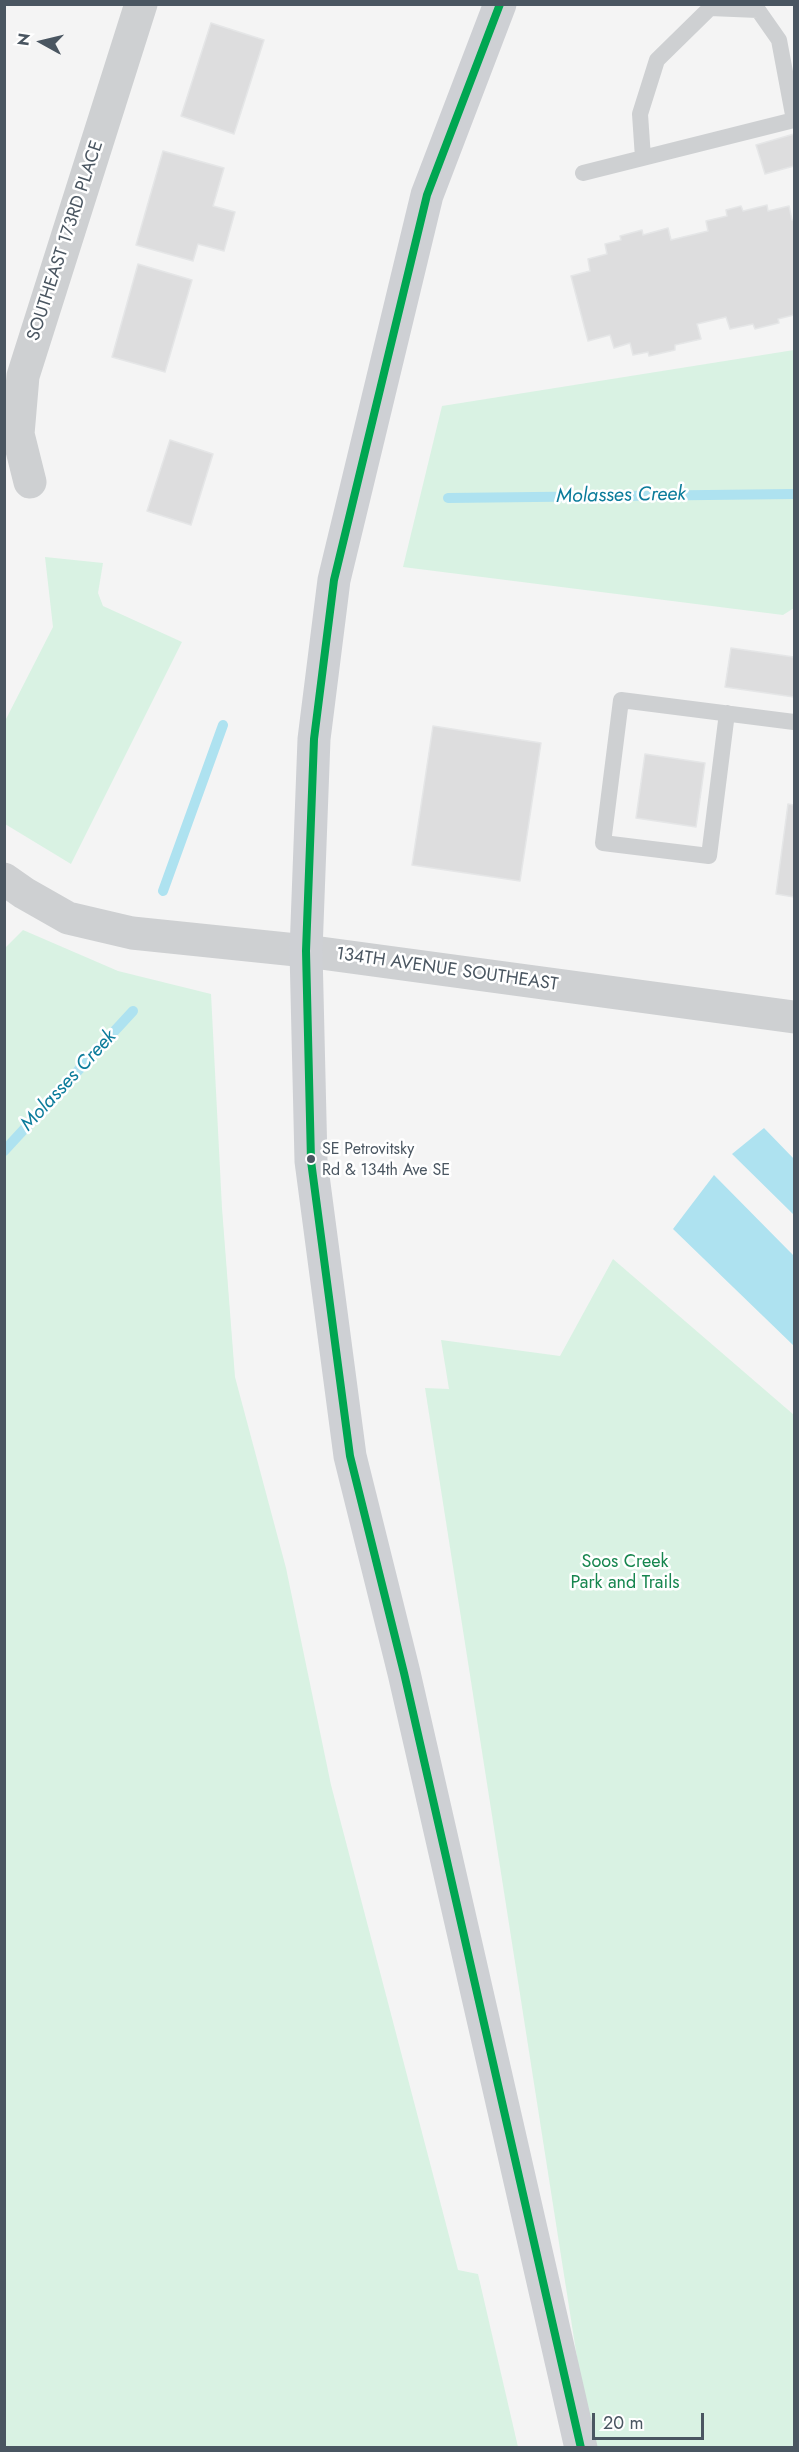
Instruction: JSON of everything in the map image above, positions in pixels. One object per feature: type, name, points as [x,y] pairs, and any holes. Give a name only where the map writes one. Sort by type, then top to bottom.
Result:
[{"type":"main road","points":[[500,4],[427,195],[334,580],[314,739],[306,951],[311,1161],[350,1456],[407,1684],[581,2448]]},
{"type":"street","name":"SOUTHEAST 173RD PLACE","points":[[30,482],[18,434],[23,376],[141,4]]},
{"type":"street","name":"134TH AVENUE SOUTHEAST","points":[[4,879],[68,918],[132,933],[306,951],[795,1017]]},
{"type":"lane","points":[[583,173],[643,158],[794,120],[778,40],[758,10],[710,8],[657,60],[640,114],[643,158]]},
{"type":"lane","points":[[727,713],[708,856],[603,843],[621,699],[727,713],[795,722]]},
{"type":"green space","points":[[794,350],[794,608],[783,615],[403,567],[442,406]]},
{"type":"green space","points":[[45,557],[103,563],[98,593],[103,606],[182,642],[71,864],[5,824],[5,721],[53,627]]},
{"type":"green space","points":[[23,930],[118,971],[211,994],[222,1208],[235,1377],[286,1568],[331,1785],[458,2270],[478,2274],[518,2447],[5,2447],[4,949]]},
{"type":"green space","name":"Soos Creek Park and Trails","points":[[613,1259],[794,1415],[794,2447],[591,2447],[425,1388],[449,1389],[441,1340],[560,1356]]},
{"type":"water","points":[[764,1128],[794,1159],[794,1215],[732,1154]]},
{"type":"water","points":[[714,1175],[794,1256],[794,1346],[673,1229]]},
{"type":"building","points":[[211,23],[264,40],[234,134],[181,116]]},
{"type":"building","points":[[794,134],[794,166],[765,174],[756,145]]},
{"type":"building","points":[[163,151],[224,168],[213,206],[235,212],[224,251],[198,244],[193,261],[136,245]]},
{"type":"building","points":[[767,205],[768,211],[789,206],[792,220],[794,220],[794,315],[778,319],[779,323],[755,329],[753,324],[730,329],[726,317],[697,324],[701,339],[675,345],[675,350],[649,356],[648,352],[633,355],[630,343],[614,348],[610,335],[588,341],[571,276],[590,271],[588,259],[607,254],[605,244],[621,240],[620,236],[642,230],[643,235],[668,228],[671,240],[708,231],[706,221],[727,216],[726,210],[741,206],[743,211]]},
{"type":"building","points":[[138,264],[192,280],[165,372],[112,357]]},
{"type":"building","points":[[170,440],[213,454],[191,525],[147,511]]},
{"type":"building","points":[[731,648],[794,657],[794,697],[725,687]]},
{"type":"building","points":[[433,726],[541,743],[520,881],[412,865]]},
{"type":"building","points":[[645,754],[705,763],[696,827],[636,818]]},
{"type":"building","points":[[788,804],[794,805],[794,897],[776,894]]},
{"type":"waterway","name":"Molasses Creek","points":[[448,498],[794,494]]},
{"type":"waterway","name":"Molasses Creek","points":[[163,891],[223,725]]},
{"type":"waterway","name":"Molasses Creek","points":[[4,1151],[133,1011]]},
{"type":"transit line","points":[[500,4],[427,195],[334,580],[314,739],[306,951],[311,1161],[350,1456],[404,1673],[581,2448]]},
{"type":"place","name":"SE Petrovitsky Rd & 134th Ave SE","points":[[311,1159]]}]
